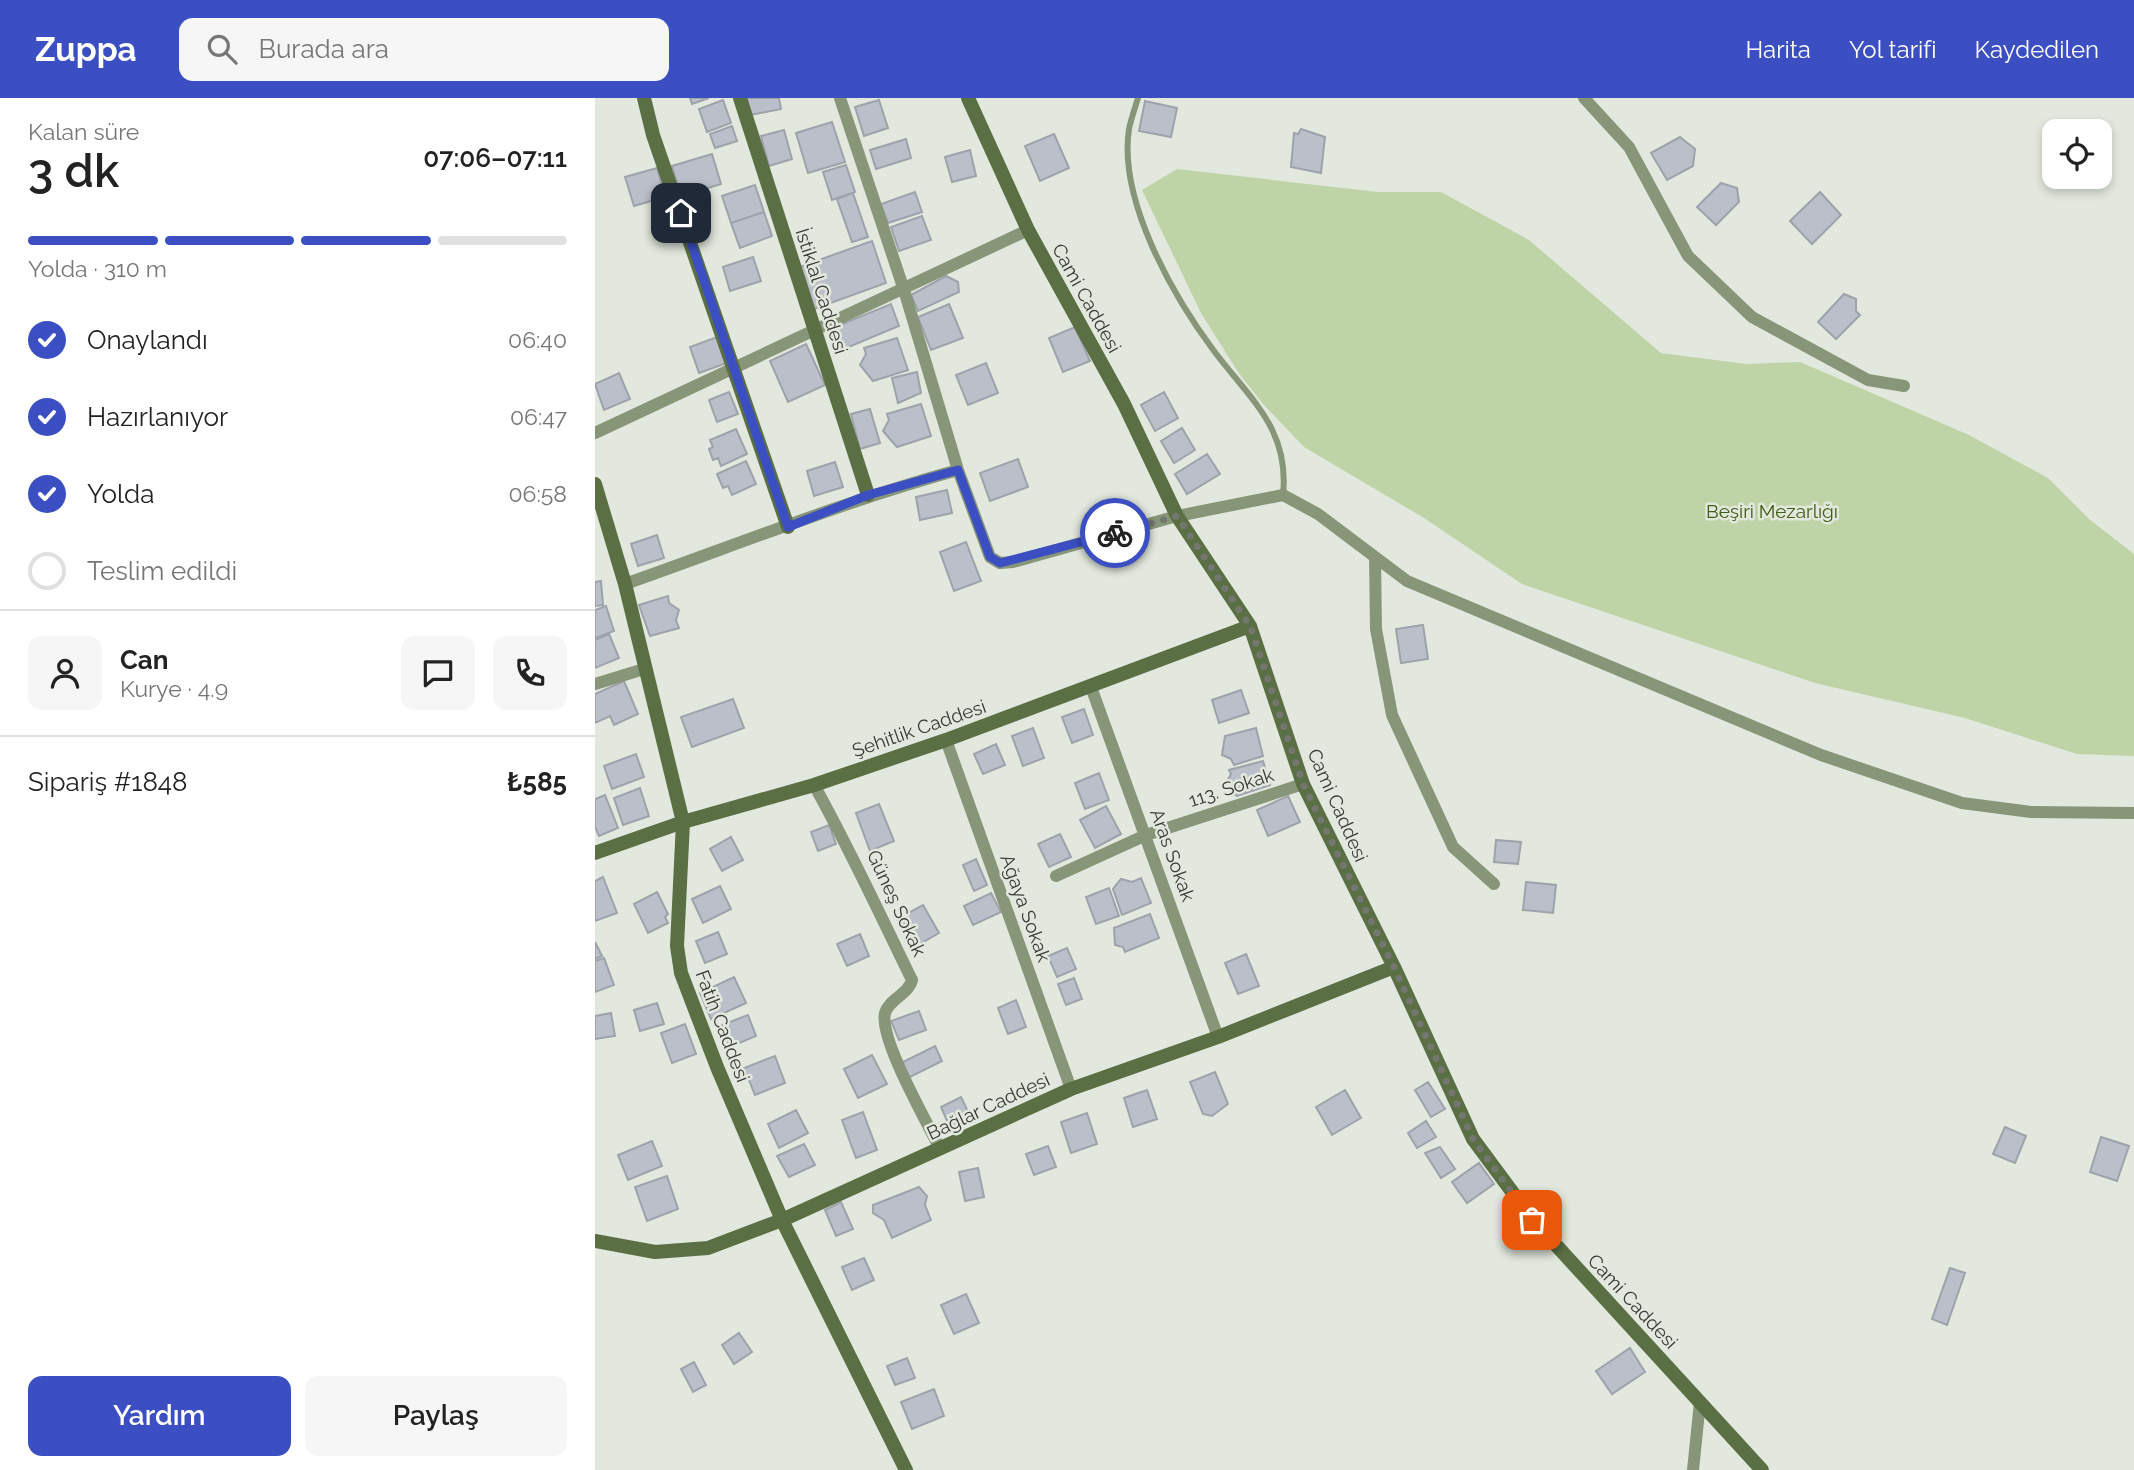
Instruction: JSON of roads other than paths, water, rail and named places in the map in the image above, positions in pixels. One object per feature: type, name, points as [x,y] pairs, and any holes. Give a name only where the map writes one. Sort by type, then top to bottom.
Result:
[{"type":"street","points":[[644,98],[653,135],[736,369],[788,527]]},
{"type":"street","name":"İstiklal Caddesi","points":[[740,98],[868,495]]},
{"type":"street","points":[[840,98],[904,290],[958,470],[990,557],[1000,563],[1177,516],[1283,495],[1318,514],[1407,581],[1821,755],[1962,803],[2031,812],[2134,813]]},
{"type":"street","name":"Cami Caddesi","points":[[968,98],[1028,230],[1124,404],[1177,516],[1250,626],[1303,784],[1394,967],[1473,1139],[1532,1220],[1762,1470]]},
{"type":"street","points":[[1584,98],[1629,147],[1688,256],[1733,300],[1752,317],[1868,380],[1904,386]]},
{"type":"street","points":[[595,433],[736,369],[814,328],[904,290],[1028,230]]},
{"type":"street","points":[[625,584],[788,527],[868,495],[958,470]]},
{"type":"street","name":"Fatih Caddesi","points":[[595,484],[625,584],[644,668],[674,776],[683,822],[677,946],[681,973],[782,1220],[906,1470]]},
{"type":"street","points":[[1375,557],[1375,629],[1392,715],[1453,848],[1494,884]]},
{"type":"street","name":"Şehitlik Caddesi","points":[[595,853],[683,822],[814,785],[946,740],[1250,626]]},
{"type":"street","points":[[595,684],[644,668]]},
{"type":"street","name":"Aras Sokak","points":[[1091,687],[1218,1037]]},
{"type":"street","name":"Ağaya Sokak","points":[[946,740],[1071,1090]]},
{"type":"street","name":"113. Sokak","points":[[1056,876],[1146,835],[1303,784]]},
{"type":"street","name":"Güneş Sokak","points":[[814,785],[851,851],[874,907],[912,980],[911,986],[886,1009],[883,1023],[903,1075],[940,1149]]},
{"type":"street","name":"Bağlar Caddesi","points":[[595,1241],[655,1252],[708,1248],[782,1220],[1071,1090],[1218,1037],[1394,967]]},
{"type":"street","points":[[1693,1470],[1700,1402]]},
{"type":"lane","points":[[1137,98],[1129,130],[1129,150],[1137,205],[1152,245],[1187,312],[1271,422],[1283,457],[1283,495]]},
{"type":"park label","name":"Beşiri Mezarlığı","points":[[1772,511]]}]
